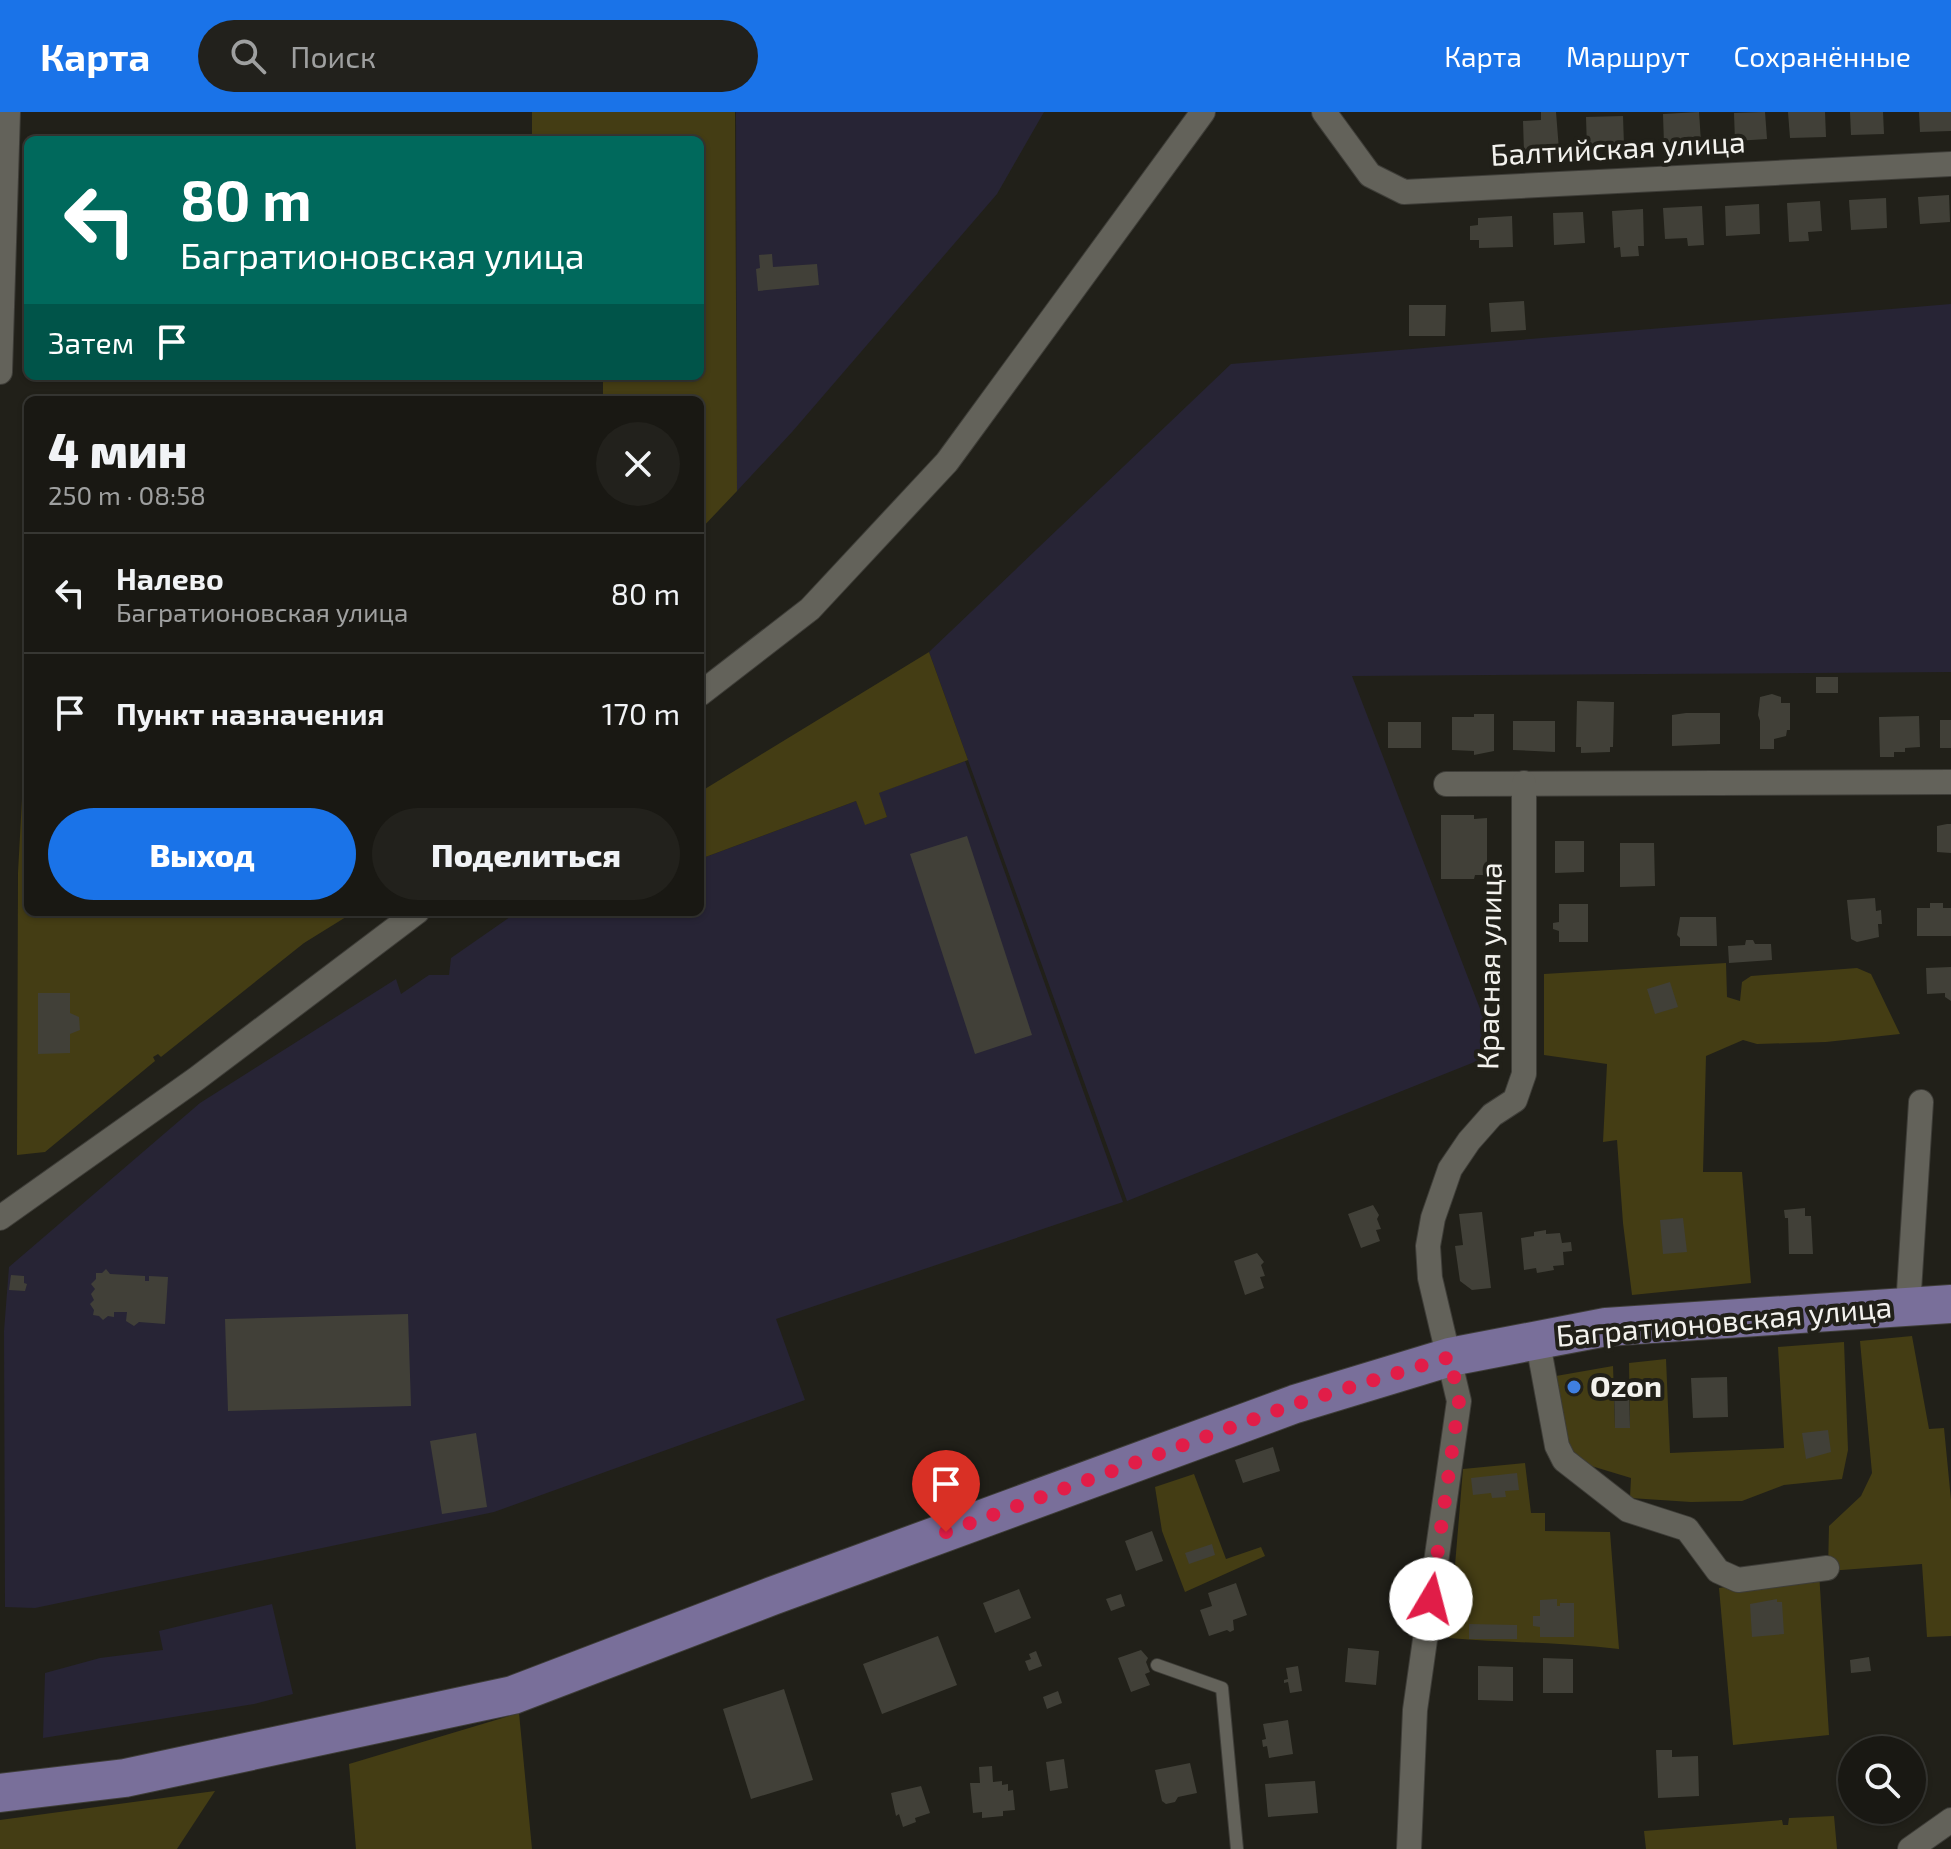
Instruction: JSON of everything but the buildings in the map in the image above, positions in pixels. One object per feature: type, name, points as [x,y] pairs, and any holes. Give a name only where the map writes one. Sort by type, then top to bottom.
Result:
[{"type":"main road","name":"Багратионовская улица","points":[[0,1793],[125,1778],[513,1695],[772,1596],[1295,1404],[1450,1357],[1606,1327],[1951,1304]]},
{"type":"street","points":[[0,372],[8,112]]},
{"type":"street","points":[[704,691],[810,609],[947,462],[1203,112]]},
{"type":"street","name":"Балтийская улица","points":[[1324,112],[1370,175],[1404,192],[1951,164]]},
{"type":"street","points":[[1446,784],[1951,782]]},
{"type":"street","name":"Красная улица","points":[[1409,1849],[1415,1710],[1459,1401],[1430,1278],[1428,1246],[1433,1218],[1450,1169],[1492,1115],[1515,1100],[1524,1074],[1524,783]]},
{"type":"street","points":[[0,1218],[196,1079],[412,916]]},
{"type":"street","points":[[1908,1307],[1921,1102]]},
{"type":"street","points":[[1537,1338],[1557,1446],[1564,1460],[1628,1510],[1687,1529],[1718,1571],[1738,1580],[1827,1568]]},
{"type":"street","points":[[1910,1849],[1951,1820]]},
{"type":"lane","points":[[1157,1665],[1222,1688],[1237,1849]]},
{"type":"shaded area","points":[[532,112],[735,112],[737,491],[704,526],[704,396],[603,396],[603,382],[494,380],[704,380],[704,136],[532,136]]},
{"type":"shaded area","points":[[736,112],[1044,112],[997,194],[792,432],[737,491]]},
{"type":"shaded area","points":[[1951,304],[1951,672],[1352,676],[1497,1053],[1127,1201],[929,652],[1231,364]]},
{"type":"shaded area","points":[[929,652],[968,760],[879,793],[887,817],[865,825],[856,801],[704,858],[704,790]]},
{"type":"shaded area","points":[[24,761],[24,916],[348,916],[304,943],[161,1057],[158,1054],[153,1057],[155,1061],[45,1152],[17,1155],[18,873]]},
{"type":"shaded area","points":[[965,761],[1123,1202],[776,1319],[805,1400],[494,1512],[35,1608],[5,1607],[4,1331],[9,1267],[200,1103],[396,979],[401,994],[429,975],[449,975],[451,958],[511,916],[704,916],[704,858],[856,801],[865,824],[887,817],[878,793]]},
{"type":"shaded area","points":[[1726,963],[1727,997],[1740,1001],[1742,982],[1751,976],[1857,968],[1871,974],[1900,1034],[1826,1042],[1757,1044],[1743,1040],[1706,1056],[1703,1172],[1742,1172],[1751,1283],[1632,1295],[1617,1140],[1603,1142],[1607,1064],[1544,1055],[1544,974]]},
{"type":"shaded area","points":[[1912,1336],[1929,1429],[1944,1428],[1951,1500],[1951,1636],[1927,1637],[1922,1564],[1828,1571],[1829,1526],[1861,1496],[1872,1473],[1860,1341]]},
{"type":"shaded area","points":[[1844,1342],[1848,1450],[1842,1479],[1784,1485],[1742,1501],[1630,1498],[1631,1478],[1565,1458],[1556,1376],[1613,1366],[1615,1427],[1630,1428],[1629,1363],[1666,1359],[1670,1453],[1784,1448],[1778,1347]]},
{"type":"shaded area","points":[[1525,1463],[1531,1513],[1545,1513],[1545,1531],[1610,1532],[1619,1649],[1449,1638],[1463,1469]]},
{"type":"shaded area","points":[[1194,1474],[1226,1559],[1261,1547],[1265,1556],[1185,1592],[1162,1531],[1155,1487]]},
{"type":"shaded area","points":[[1819,1572],[1829,1735],[1733,1745],[1719,1588]]},
{"type":"shaded area","points":[[272,1604],[293,1694],[254,1704],[43,1738],[45,1673],[100,1658],[163,1650],[159,1631]]},
{"type":"shaded area","points":[[519,1713],[532,1849],[356,1849],[349,1764]]},
{"type":"shaded area","points":[[215,1791],[177,1849],[0,1849],[0,1820]]},
{"type":"shaded area","points":[[1834,1816],[1837,1849],[1646,1849],[1644,1831],[1782,1820],[1783,1825],[1788,1825],[1789,1818]]},
{"type":"place","name":"Ozon","points":[[1574,1387]]},
{"type":"route","points":[[946,1532],[1295,1404],[1450,1357],[1459,1401],[1431,1599]]}]
